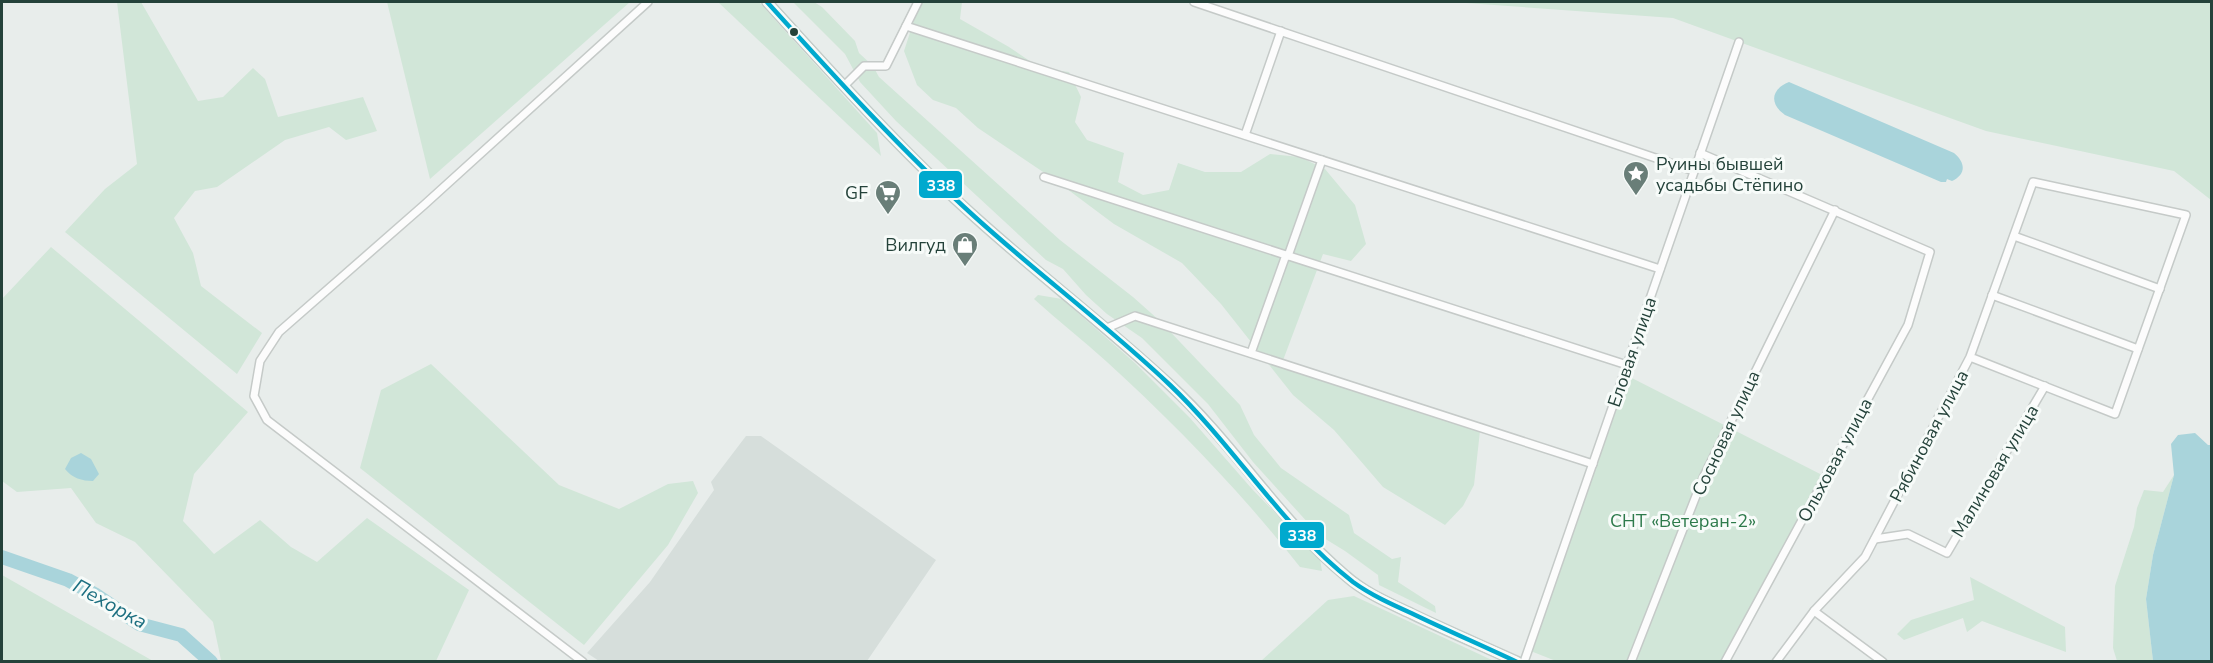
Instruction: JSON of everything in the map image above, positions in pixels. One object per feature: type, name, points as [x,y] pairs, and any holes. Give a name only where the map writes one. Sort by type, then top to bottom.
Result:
[{"type":"main road","points":[[767,2],[974,217],[1107,328],[1200,414],[1290,524],[1347,577],[1389,604],[1518,662]]},
{"type":"street","points":[[583,662],[267,420],[254,396],[260,361],[279,332],[424,205],[648,2]]},
{"type":"street","points":[[845,85],[864,66],[886,66],[918,2]]},
{"type":"street","points":[[1194,2],[1694,171]]},
{"type":"street","points":[[906,26],[1660,269]]},
{"type":"street","points":[[1245,135],[1281,31]]},
{"type":"street","name":"Еловая улица","points":[[1524,662],[1739,42]]},
{"type":"street","points":[[1700,153],[1835,210]]},
{"type":"street","points":[[1251,354],[1322,160]]},
{"type":"street","points":[[1044,177],[1627,365]]},
{"type":"street","name":"Рябиновая улица","points":[[1776,662],[1814,611],[1865,556],[1875,539],[1970,357],[2033,182],[2186,215],[2160,289]]},
{"type":"street","name":"Ольховая улица","points":[[1725,662],[1908,326],[1930,252],[1835,210]]},
{"type":"street","name":"Сосновая улица","points":[[1631,662],[1703,478],[1835,210]]},
{"type":"street","points":[[1970,357],[2115,414],[2160,289],[2013,236]]},
{"type":"street","points":[[1992,295],[2138,349]]},
{"type":"street","points":[[1107,328],[1135,316],[1593,464]]},
{"type":"street","name":"Малиновая улица","points":[[1875,539],[1908,534],[1947,553],[2045,386]]},
{"type":"street","points":[[1814,611],[1883,662]]},
{"type":"shaded area","points":[[746,436],[761,436],[936,560],[867,661],[599,661],[587,653],[650,582],[714,490],[711,482]]},
{"type":"green space","points":[[117,2],[141,2],[198,101],[223,97],[253,68],[265,79],[278,117],[363,97],[377,131],[346,140],[329,127],[285,140],[217,187],[195,191],[174,218],[193,253],[201,286],[262,333],[237,374],[65,232],[105,189],[137,164]]},
{"type":"green space","points":[[387,2],[630,2],[430,179]]},
{"type":"green space","points":[[718,2],[759,2],[877,133],[881,156]]},
{"type":"green space","points":[[793,2],[814,2],[822,7],[855,41],[859,53],[873,66],[879,77],[1060,240],[1160,321],[1240,405],[1254,435],[1281,468],[1349,515],[1354,533],[1392,559],[1401,557],[1398,582],[1435,606],[1436,613],[1379,585],[1378,575],[1319,535],[1253,462],[1208,404],[1142,338],[1107,314],[1063,269],[1046,260],[896,121],[860,82],[845,54]]},
{"type":"green space","points":[[920,2],[962,2],[960,19],[1040,68],[1069,72],[1081,97],[1075,122],[1087,140],[1124,153],[1118,182],[1143,195],[1169,190],[1178,163],[1205,172],[1241,172],[1270,154],[1300,157],[1325,169],[1355,205],[1366,244],[1351,261],[1323,254],[1282,363],[1480,431],[1474,485],[1463,506],[1445,525],[1383,487],[1334,430],[1293,395],[1221,304],[1182,263],[1114,224],[1055,180],[978,128],[956,108],[933,100],[917,85],[904,51]]},
{"type":"green space","points":[[1452,2],[2211,2],[2211,200],[2174,171],[1986,131],[1673,18]]},
{"type":"green space","points":[[51,247],[248,412],[194,474],[183,521],[214,554],[260,520],[291,547],[317,562],[367,518],[469,590],[436,661],[221,660],[213,622],[135,542],[96,523],[71,488],[17,492],[2,481],[2,299]]},
{"type":"green space","points":[[1038,295],[1062,299],[1135,363],[1190,418],[1252,489],[1320,559],[1322,571],[1300,567],[1256,513],[1183,435],[1098,354],[1034,299]]},
{"type":"green space","points":[[431,364],[559,485],[619,509],[668,484],[693,481],[698,493],[668,545],[584,645],[360,468],[381,390]]},
{"type":"green space","name":"СНТ «Ветеран-2»","points":[[1624,374],[1826,477],[1725,661],[1556,661],[1528,650]]},
{"type":"green space","points":[[2174,475],[2153,555],[2146,599],[2153,661],[2117,661],[2113,648],[2115,586],[2134,527],[2137,508],[2144,490],[2163,492]]},
{"type":"green space","points":[[2,575],[153,661],[2,661]]},
{"type":"green space","points":[[1970,577],[2065,627],[2066,652],[1982,621],[1967,632],[1963,618],[1904,640],[1897,634],[1911,620],[1974,600]]},
{"type":"green space","points":[[1354,596],[1494,661],[1261,661],[1328,600]]},
{"type":"water","points":[[1789,82],[1954,153],[1962,164],[1960,175],[1952,181],[1947,179],[1946,182],[1941,182],[1785,115],[1776,106],[1774,97],[1783,85]]},
{"type":"water","points":[[2195,433],[2211,445],[2211,661],[2153,661],[2146,599],[2153,555],[2174,475],[2171,444],[2178,435]]},
{"type":"water","points":[[81,453],[91,459],[99,474],[93,481],[71,475],[65,469],[71,458]]},
{"type":"waterway","name":"Пехорка","points":[[2,557],[68,580],[96,595],[139,624],[181,635],[211,662]]},
{"type":"transit line","name":"338","points":[[767,2],[868,112],[948,192],[1170,385],[1216,434],[1281,512],[1327,560],[1353,582],[1374,595],[1517,662]]},
{"type":"place","name":"Руины бывшей усадьбы Стёпино","points":[[1636,197]]},
{"type":"place","name":"GF","points":[[888,216]]},
{"type":"place","name":"Вилгуд","points":[[965,268]]}]
